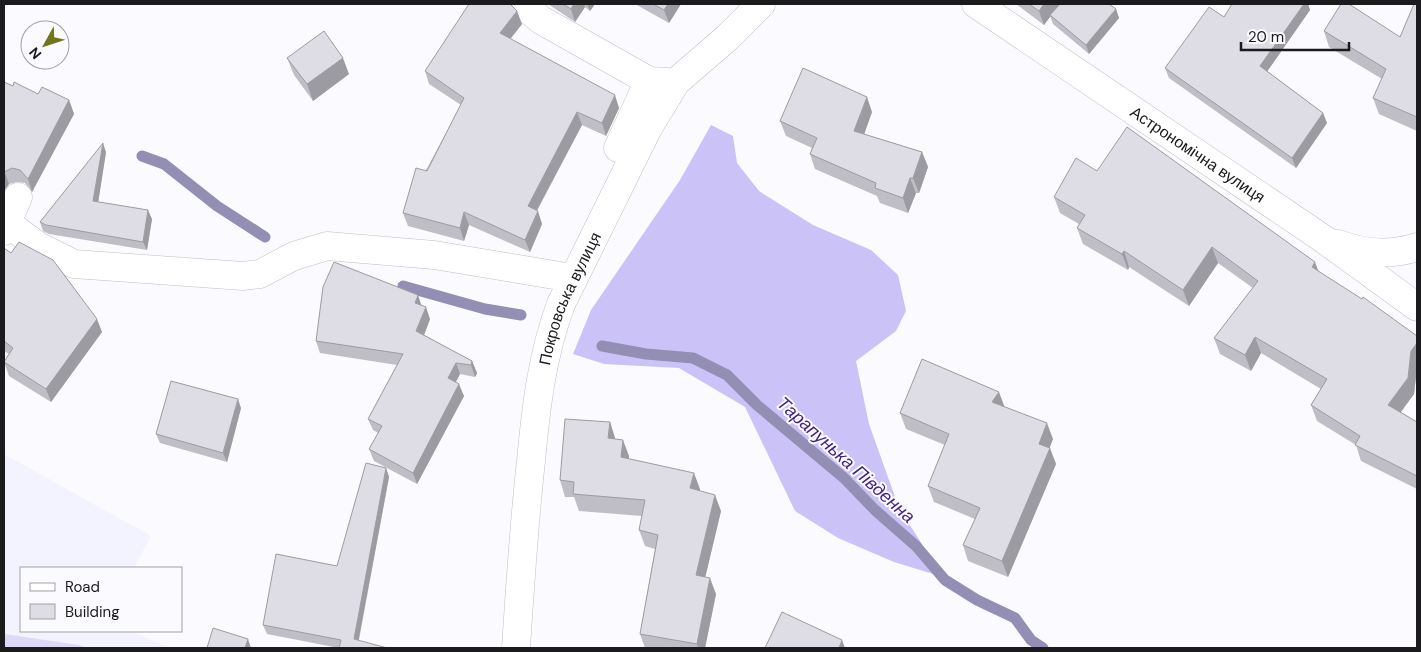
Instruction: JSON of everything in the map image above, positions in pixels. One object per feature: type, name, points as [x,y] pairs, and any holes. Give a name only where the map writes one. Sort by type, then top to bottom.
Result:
[{"type":"street","points":[[522,4],[541,20],[649,81],[676,82]]},
{"type":"street","name":"Покровська вулиця","points":[[516,648],[527,499],[538,392],[563,276],[676,82],[728,37],[761,4]]},
{"type":"street","name":"Астрономічна вулиця","points":[[976,4],[1322,238],[1417,307]]},
{"type":"street","points":[[18,197],[6,227],[74,264],[242,276],[260,274],[294,256],[327,246],[434,255],[563,276],[649,81]]},
{"type":"street","points":[[1322,238],[1357,251],[1366,252],[1385,253],[1417,247]]},
{"type":"shaded area","points":[[711,125],[733,136],[737,163],[759,191],[813,225],[871,250],[898,275],[906,311],[896,331],[856,361],[869,424],[899,508],[943,577],[894,562],[838,538],[795,511],[745,407],[679,368],[604,364],[573,354],[591,310],[680,180]]},
{"type":"shaded area","points":[[4,454],[151,536],[135,567],[20,567],[20,632],[133,632],[170,648],[4,648]]},
{"type":"shaded area","points":[[4,634],[79,645],[87,648],[4,648]]},
{"type":"building","points":[[469,4],[510,4],[517,11],[500,33],[615,95],[602,123],[577,112],[528,206],[538,211],[525,240],[464,212],[460,228],[403,213],[416,168],[427,171],[464,98],[425,71]]},
{"type":"building","points":[[563,4],[574,4],[571,9]]},
{"type":"building","points":[[653,4],[668,4],[664,10]]},
{"type":"building","points":[[1029,4],[1044,4],[1039,11]]},
{"type":"building","points":[[1060,4],[1109,4],[1116,9],[1086,45],[1050,15]]},
{"type":"building","points":[[1232,4],[1304,4],[1260,66],[1323,113],[1292,158],[1165,68],[1209,7],[1224,17]]},
{"type":"building","points":[[1341,4],[1349,4],[1400,37],[1414,4],[1417,4],[1417,117],[1373,98],[1386,69],[1324,31]]},
{"type":"building","points":[[324,31],[343,58],[307,84],[287,58]]},
{"type":"building","points":[[803,68],[867,97],[854,131],[922,152],[913,178],[910,178],[903,198],[875,188],[876,183],[810,154],[817,138],[780,121]]},
{"type":"building","points":[[4,82],[13,86],[14,82],[38,94],[42,87],[69,100],[28,179],[20,170],[12,168],[4,172]]},
{"type":"building","points":[[1127,127],[1315,262],[1312,267],[1362,299],[1363,297],[1417,336],[1417,343],[1411,351],[1408,378],[1388,405],[1417,422],[1417,476],[1355,445],[1360,436],[1311,405],[1327,379],[1255,337],[1245,355],[1214,338],[1258,281],[1212,247],[1183,290],[1124,251],[1122,254],[1077,228],[1085,215],[1054,197],[1076,158],[1097,171]]},
{"type":"building","points":[[103,143],[93,201],[148,210],[143,242],[46,225],[40,222]]},
{"type":"building","points":[[19,242],[53,260],[97,319],[46,389],[4,362],[13,348],[4,341],[4,248],[11,253]]},
{"type":"building","points":[[334,262],[418,295],[415,303],[426,307],[416,331],[472,361],[471,365],[456,363],[448,378],[459,384],[413,473],[369,449],[382,426],[368,419],[403,354],[316,341],[323,287]]},
{"type":"building","points":[[922,359],[999,392],[992,402],[1047,423],[1039,444],[1050,448],[1002,561],[963,545],[980,508],[928,486],[949,434],[900,413]]},
{"type":"building","points":[[171,381],[238,399],[223,453],[156,434]]},
{"type":"building","points":[[565,419],[610,422],[608,438],[623,440],[621,457],[694,473],[690,488],[715,495],[696,575],[710,578],[697,644],[640,634],[658,535],[639,530],[645,500],[573,494],[574,482],[560,480]]},
{"type":"building","points":[[366,463],[386,468],[354,639],[387,648],[339,648],[341,640],[263,625],[276,554],[337,566]]},
{"type":"building","points":[[782,612],[842,640],[839,648],[765,648]]},
{"type":"building","points":[[213,628],[248,639],[245,648],[207,648]]},
{"type":"waterway","name":"Тарапунька Південна","points":[[142,156],[164,164],[217,206],[265,237]]},
{"type":"waterway","name":"Тарапунька Південна","points":[[403,286],[485,309],[521,315]]},
{"type":"waterway","name":"Тарапунька Південна","points":[[602,346],[646,354],[693,358],[727,375],[757,405],[844,478],[875,510],[916,546],[945,580],[977,600],[1015,618],[1031,640],[1043,648]]}]
